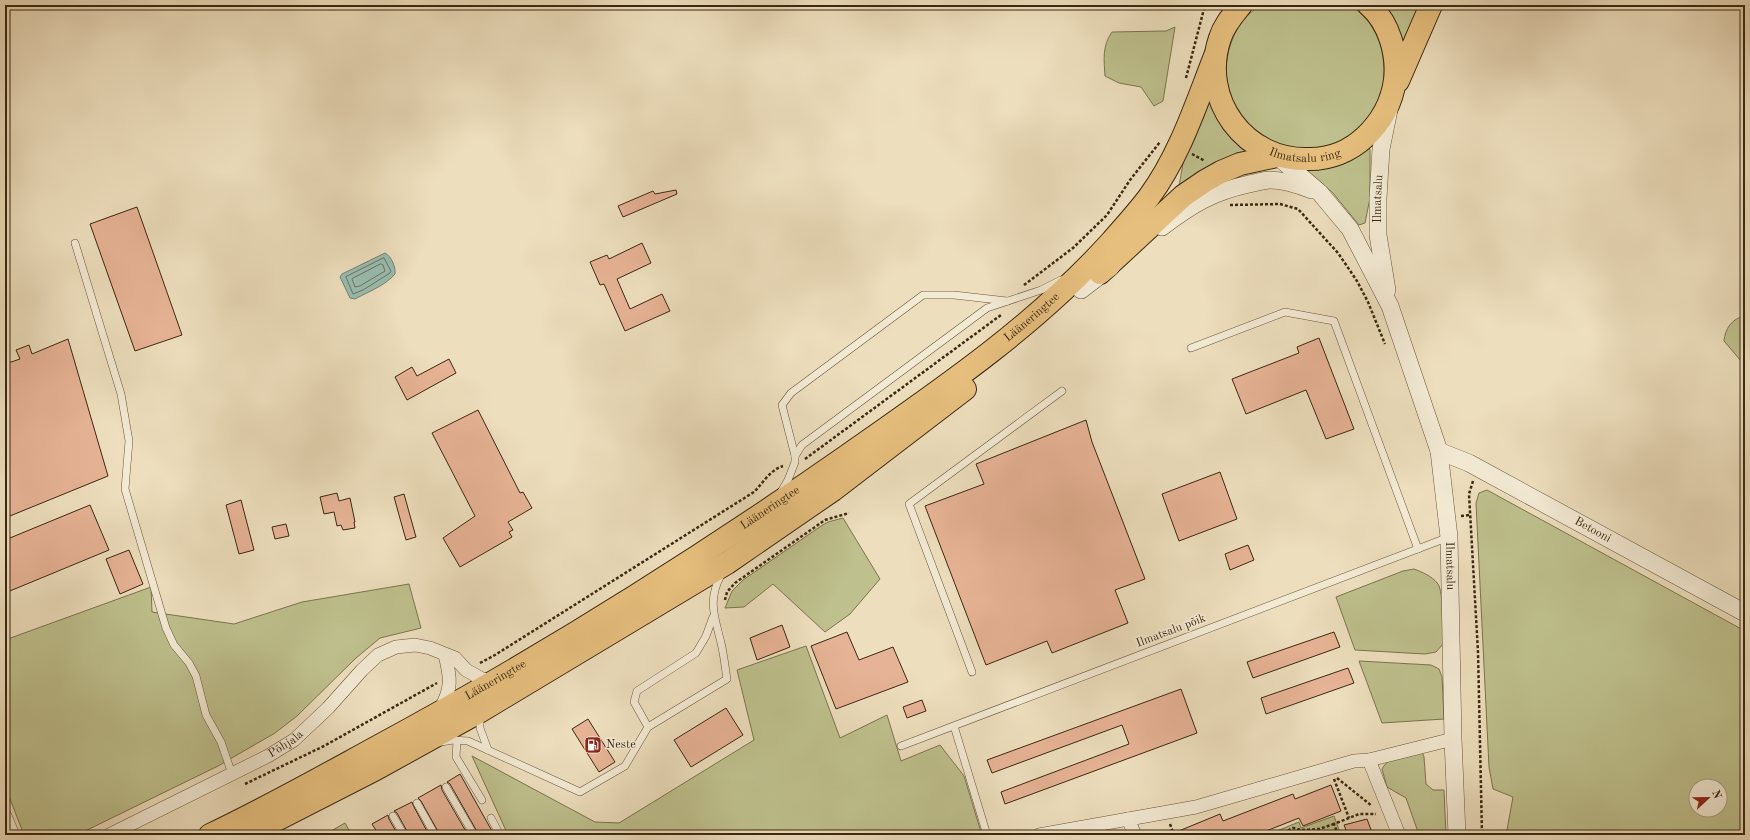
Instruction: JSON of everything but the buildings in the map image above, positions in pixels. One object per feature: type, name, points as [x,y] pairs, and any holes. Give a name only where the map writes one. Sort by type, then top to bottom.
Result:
[{"type":"highway","name":"Ilmatsalu ring","points":[[1234,10],[1220,37],[1215,56],[1215,82],[1222,106],[1236,128],[1254,145],[1277,156],[1305,160],[1319,159],[1340,153],[1358,143],[1374,129],[1386,111],[1393,91],[1396,69],[1393,47],[1385,26],[1369,5]]},
{"type":"highway","points":[[1393,91],[1430,5]]},
{"type":"highway","name":"Lääneringtee","points":[[247,835],[376,769],[487,698],[762,513],[957,378],[1030,320],[1081,274],[1150,196],[1179,146],[1215,56]]},
{"type":"highway","name":"Lääneringtee","points":[[210,835],[257,812],[438,714],[487,698],[572,658],[727,563],[832,490],[942,408],[1030,337],[1183,196],[1218,184],[1240,164],[1277,156]]},
{"type":"street","name":"Ilmatsalu","points":[[1390,306],[1378,236],[1378,198],[1381,149],[1393,91]]},
{"type":"street","name":"Ilmatsalu","points":[[1277,156],[1320,193],[1350,229],[1390,306],[1439,451],[1449,537],[1453,739],[1457,835]]},
{"type":"street","points":[[1218,184],[1270,180],[1292,183],[1320,193]]},
{"type":"street","name":"Betooni","points":[[1439,451],[1470,463],[1745,613]]},
{"type":"street","name":"Põhjala","points":[[109,835],[268,756],[294,740],[328,708],[362,670],[378,655],[396,647],[415,646],[430,648],[455,658],[466,670],[482,679],[487,698]]},
{"type":"street","points":[[438,714],[448,696],[450,678],[445,655]]},
{"type":"street","points":[[1038,835],[1196,807],[1354,761],[1369,760],[1453,739]]},
{"type":"street","points":[[1369,760],[1394,832]]},
{"type":"street","points":[[5,816],[13,835]]},
{"type":"street","points":[[1128,819],[1135,835]]},
{"type":"lane","points":[[75,243],[121,394],[130,442],[125,489],[166,628],[174,645],[189,663],[196,676],[206,715],[221,742],[232,774]]},
{"type":"lane","points":[[762,513],[781,492],[788,480],[802,444],[987,308],[1041,290],[1064,279],[1109,244]]},
{"type":"lane","points":[[795,459],[782,405],[791,393],[923,294],[1011,300]]},
{"type":"lane","points":[[1192,348],[1285,312],[1334,321],[1418,549]]},
{"type":"lane","points":[[972,672],[908,504],[1062,391]]},
{"type":"lane","name":"Ilmatsalu põik","points":[[901,746],[1449,537]]},
{"type":"lane","points":[[376,769],[440,742],[457,741],[468,741],[580,792],[625,766],[648,727],[727,679],[721,643],[714,618],[713,596],[718,581],[727,563]]},
{"type":"lane","points":[[648,727],[634,702],[637,691],[696,653],[714,618]]},
{"type":"lane","points":[[487,698],[480,728],[488,750]]},
{"type":"lane","points":[[954,726],[987,835]]},
{"type":"lane","points":[[457,741],[456,756],[482,800]]},
{"type":"lane","points":[[446,787],[474,835]]},
{"type":"lane","points":[[417,803],[435,835]]},
{"type":"lane","points":[[393,816],[404,835]]},
{"type":"lane","points":[[491,818],[500,835]]},
{"type":"path","points":[[1186,79],[1205,5]]},
{"type":"path","points":[[466,670],[495,655],[754,492],[767,480],[772,472],[795,459],[809,458],[994,320],[1007,310],[1011,300],[1020,288],[1073,248],[1106,215],[1130,180],[1161,141],[1179,146],[1207,163],[1225,200],[1233,206],[1280,204],[1298,209],[1338,253],[1357,281],[1368,302],[1388,350]]},
{"type":"path","points":[[1480,469],[1470,487],[1469,494],[1478,652],[1482,835]]},
{"type":"path","points":[[714,618],[721,610],[727,592],[735,583],[825,520],[849,513]]},
{"type":"path","points":[[238,787],[324,746],[431,686],[450,678]]},
{"type":"path","points":[[1349,818],[1332,775],[1387,814]]},
{"type":"path","points":[[1279,835],[1286,833],[1293,828],[1301,830],[1319,829],[1359,814],[1387,814]]},
{"type":"path","points":[[1334,824],[1338,835]]},
{"type":"path","points":[[1373,835],[1394,832]]},
{"type":"green space","points":[[1260,5],[1350,5],[1359,12],[1372,28],[1381,46],[1383,56],[1383,90],[1379,102],[1369,119],[1350,137],[1339,143],[1321,149],[1295,150],[1272,144],[1253,131],[1238,113],[1229,92],[1226,69],[1230,45],[1242,22]]},
{"type":"green space","points":[[1378,5],[1420,5],[1404,45]]},
{"type":"green space","points":[[1175,27],[1163,101],[1154,106],[1141,87],[1119,83],[1105,76],[1105,48],[1112,32],[1166,31]]},
{"type":"green space","points":[[1208,95],[1249,151],[1180,187],[1184,158]]},
{"type":"green space","points":[[1369,147],[1370,198],[1365,223],[1359,225],[1333,193],[1308,171]]},
{"type":"green space","points":[[1745,316],[1745,361],[1741,361],[1724,341],[1726,332],[1730,325],[1736,319]]},
{"type":"green space","points":[[1487,490],[1745,631],[1745,835],[1508,835],[1507,830],[1513,797],[1493,789],[1489,767],[1476,503],[1479,493]]},
{"type":"green space","points":[[843,518],[880,579],[850,614],[825,632],[773,584],[744,607],[725,608],[732,591],[743,580],[821,526],[828,522]]},
{"type":"green space","points":[[1414,569],[1433,579],[1438,584],[1440,589],[1443,644],[1436,652],[1425,654],[1355,650],[1336,597],[1403,571]]},
{"type":"green space","points":[[409,584],[421,628],[380,638],[356,658],[297,716],[275,733],[218,766],[77,835],[24,835],[5,786],[5,640],[151,587],[152,612],[234,624],[302,602]]},
{"type":"green space","points":[[806,646],[840,738],[887,715],[901,761],[940,745],[964,776],[981,832],[975,835],[508,835],[472,756],[595,822],[619,823],[754,740],[737,670]]},
{"type":"green space","points":[[1359,661],[1431,665],[1439,669],[1442,677],[1444,719],[1382,723]]},
{"type":"green space","points":[[1422,752],[1424,757],[1426,784],[1433,790],[1444,790],[1446,835],[1419,835],[1406,798],[1387,787],[1382,769],[1385,764],[1399,756]]},
{"type":"green space","points":[[1334,816],[1341,835],[1267,835],[1299,822],[1301,828]]},
{"type":"green space","points":[[345,823],[352,835],[324,835]]},
{"type":"water","points":[[385,253],[393,262],[395,274],[387,282],[376,288],[355,299],[350,298],[340,277],[342,274]]},
{"type":"place","name":"Neste","points":[[593,745]]}]
